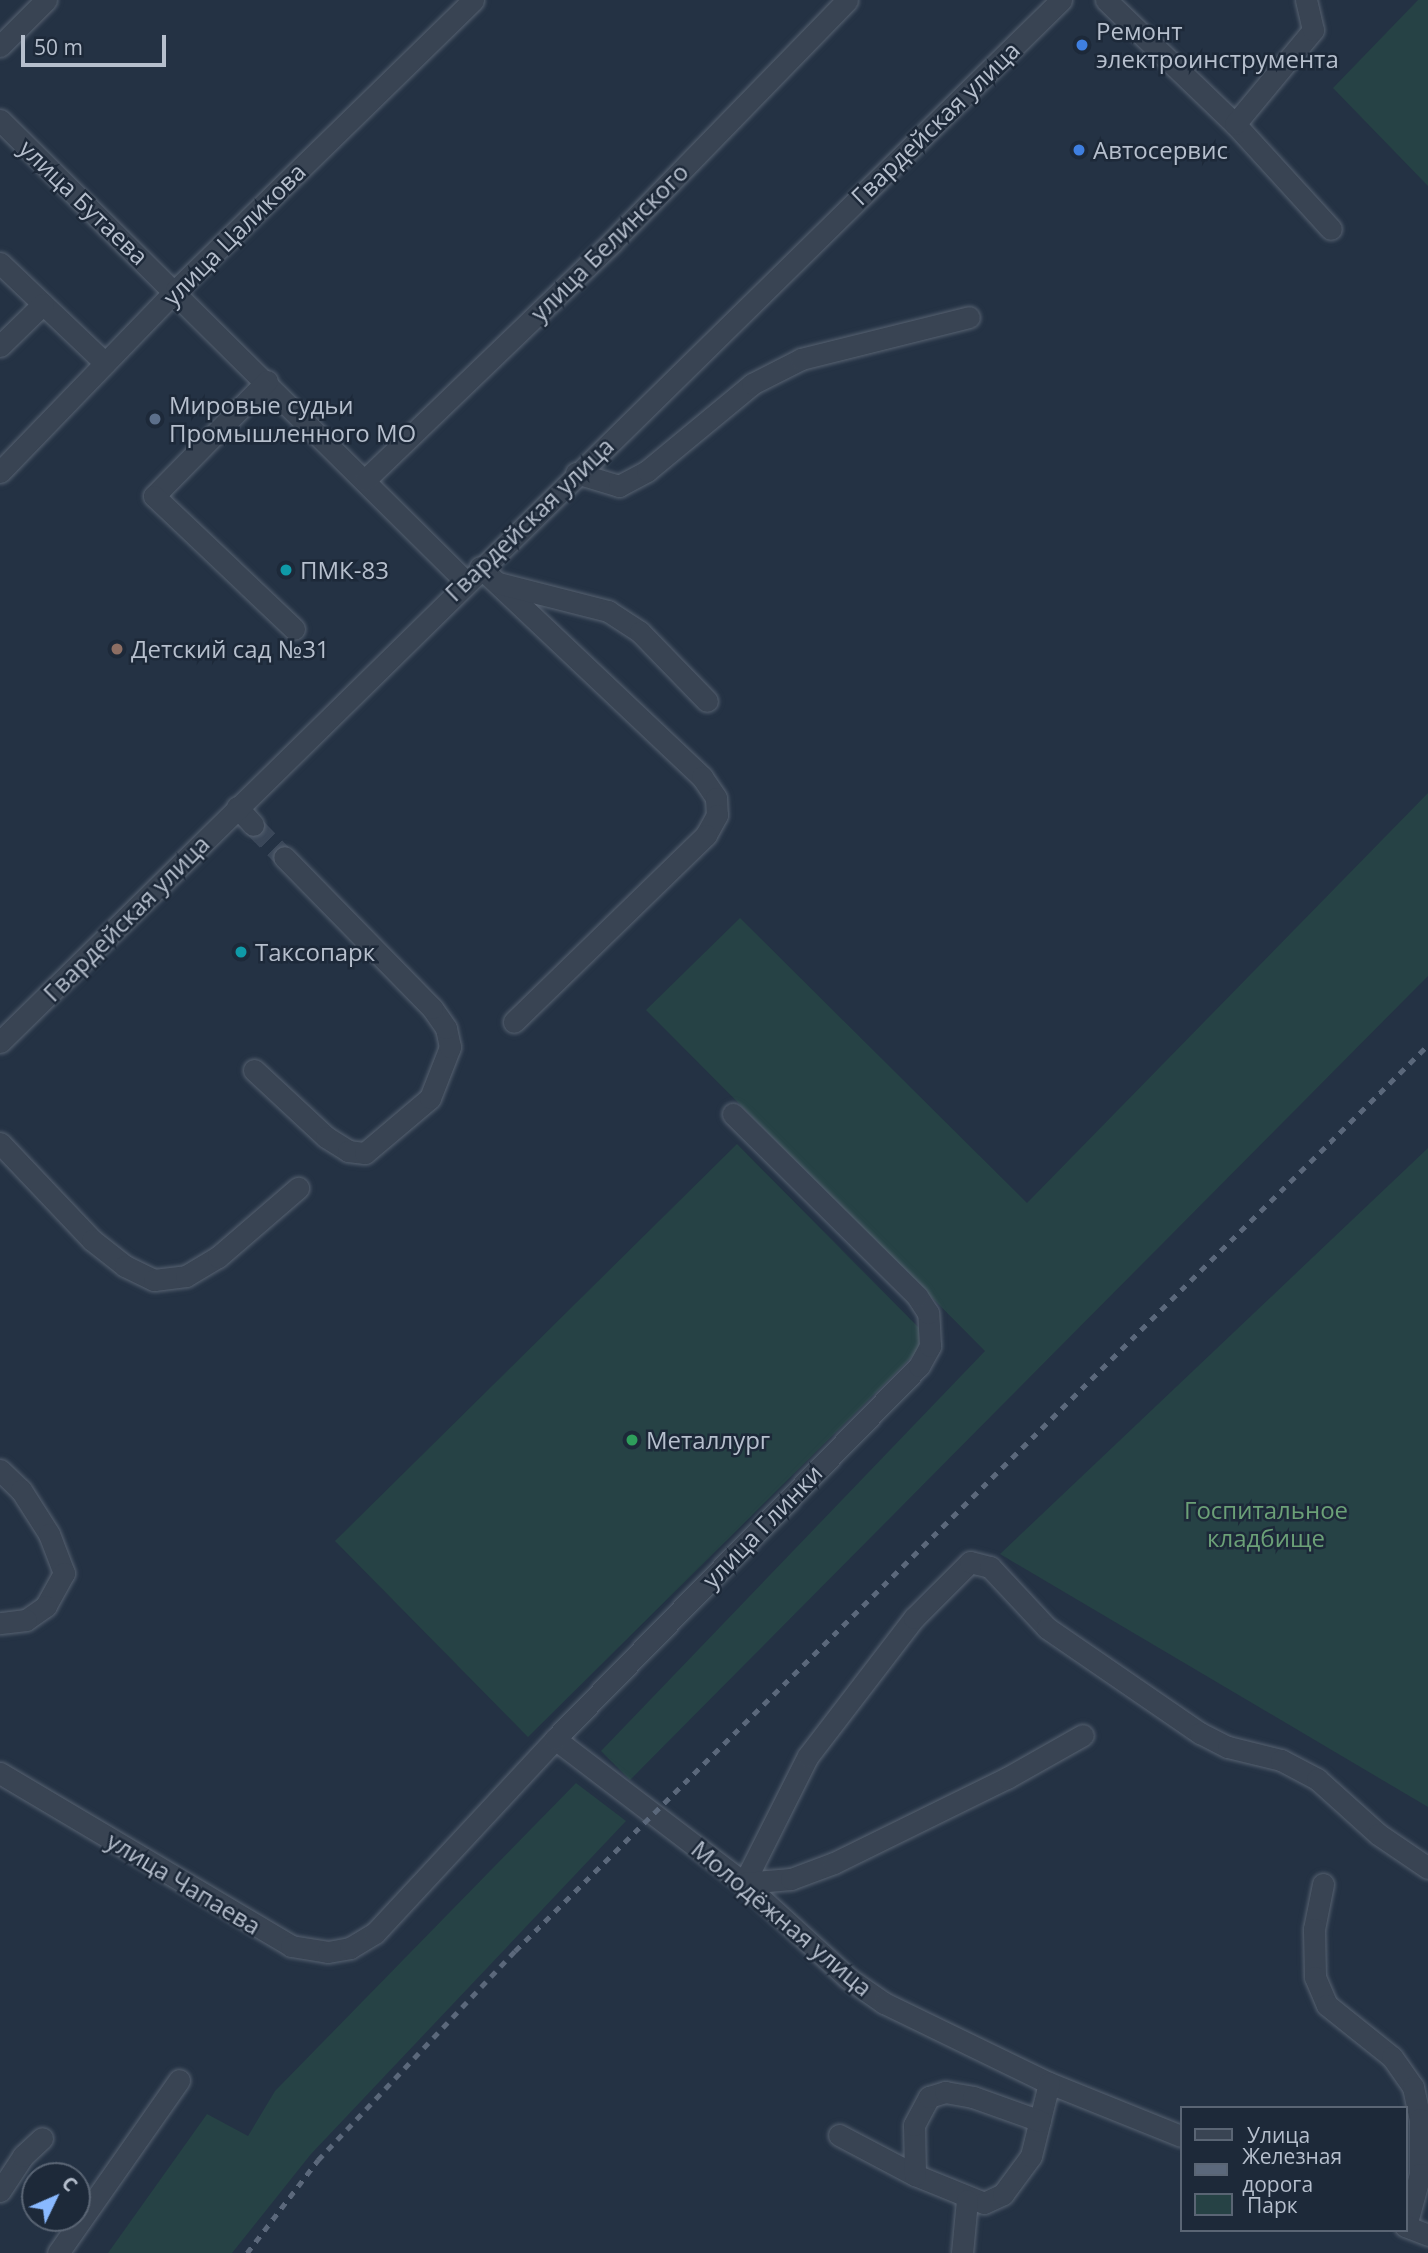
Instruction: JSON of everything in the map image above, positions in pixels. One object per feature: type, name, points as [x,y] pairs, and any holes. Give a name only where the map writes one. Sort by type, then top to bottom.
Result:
[{"type":"street","points":[[0,46],[46,0]]},
{"type":"street","name":"улица Цаликова","points":[[0,472],[176,290],[473,0]]},
{"type":"street","name":"улица Белинского","points":[[365,480],[612,242],[847,0]]},
{"type":"street","name":"Гвардейская улица","points":[[0,1042],[472,574],[1061,0]]},
{"type":"street","points":[[1106,0],[1235,124],[1331,229]]},
{"type":"street","points":[[1235,124],[1314,30],[1306,0]]},
{"type":"street","name":"улица Бутаева","points":[[0,120],[176,290],[365,480],[472,574],[496,583],[702,777],[716,797],[717,815],[706,835],[514,1022]]},
{"type":"street","points":[[0,263],[105,363]]},
{"type":"street","points":[[0,346],[43,304]]},
{"type":"street","points":[[576,473],[619,486],[647,471],[752,384],[801,359],[969,317]]},
{"type":"street","points":[[267,381],[154,496],[294,629]]},
{"type":"street","points":[[496,583],[608,611],[640,632],[707,701]]},
{"type":"street","points":[[237,807],[253,825]]},
{"type":"street","points":[[254,1070],[326,1137],[348,1152],[365,1153],[430,1098],[450,1048],[446,1028],[432,1008],[284,857]]},
{"type":"street","name":"улица Глинки","points":[[375,1933],[555,1739],[919,1366],[930,1346],[928,1313],[917,1296],[733,1114]]},
{"type":"street","points":[[0,1143],[92,1240],[125,1266],[154,1280],[186,1276],[218,1257],[298,1188]]},
{"type":"street","points":[[0,1470],[21,1490],[49,1534],[64,1573],[46,1606],[26,1620],[0,1623]]},
{"type":"street","points":[[744,1882],[808,1756],[914,1618],[970,1562],[990,1567],[1047,1628],[1200,1733],[1228,1747],[1281,1760],[1317,1779],[1378,1833],[1428,1868]]},
{"type":"street","points":[[744,1882],[791,1879],[834,1863],[1007,1778],[1083,1735]]},
{"type":"street","name":"Молодёжная улица","points":[[555,1739],[744,1882],[848,1978],[884,2003],[1049,2083],[1180,2136]]},
{"type":"street","name":"улица Чапаева","points":[[0,1773],[291,1946],[328,1952],[351,1948],[375,1933]]},
{"type":"street","points":[[1323,1884],[1314,1929],[1315,1977],[1327,2005],[1392,2057],[1413,2087],[1420,2119],[1420,2174],[1407,2222]]},
{"type":"street","points":[[58,2253],[179,2080]]},
{"type":"street","points":[[839,2135],[967,2200],[984,2203],[1003,2194],[1031,2155],[1049,2083]]},
{"type":"street","points":[[915,2175],[914,2125],[929,2096],[945,2092],[973,2098],[1040,2121]]},
{"type":"street","points":[[0,2191],[23,2157],[42,2138]]},
{"type":"street","points":[[962,2253],[967,2200]]},
{"type":"street","points":[[1407,2226],[1428,2235]]},
{"type":"green space","points":[[1418,0],[1428,0],[1428,186],[1333,88]]},
{"type":"green space","points":[[1428,793],[1428,976],[630,1780],[601,1751],[985,1351],[646,1010],[740,918],[1027,1203]]},
{"type":"green space","name":"Металлург","points":[[737,1144],[930,1339],[528,1737],[335,1541]]},
{"type":"green space","name":"Госпитальное кладбище","points":[[1428,1148],[1428,1807],[1000,1554]]},
{"type":"green space","points":[[576,1783],[626,1821],[311,2154],[232,2253],[108,2253],[207,2114],[248,2136],[275,2091]]},
{"type":"tunnel","points":[[253,825],[284,857]]},
{"type":"railway","points":[[247,2253],[318,2160],[515,1951],[1428,1045]]},
{"type":"place","name":"Ремонт электроинструмента","points":[[1082,45]]},
{"type":"place","name":"Автосервис","points":[[1079,150]]},
{"type":"place","name":"Мировые судьи Промышленного МО","points":[[155,419]]},
{"type":"place","name":"ПМК-83","points":[[286,570]]},
{"type":"place","name":"Детский сад №31","points":[[117,649]]},
{"type":"place","name":"Таксопарк","points":[[241,952]]},
{"type":"place","name":"Металлург","points":[[632,1440]]}]
